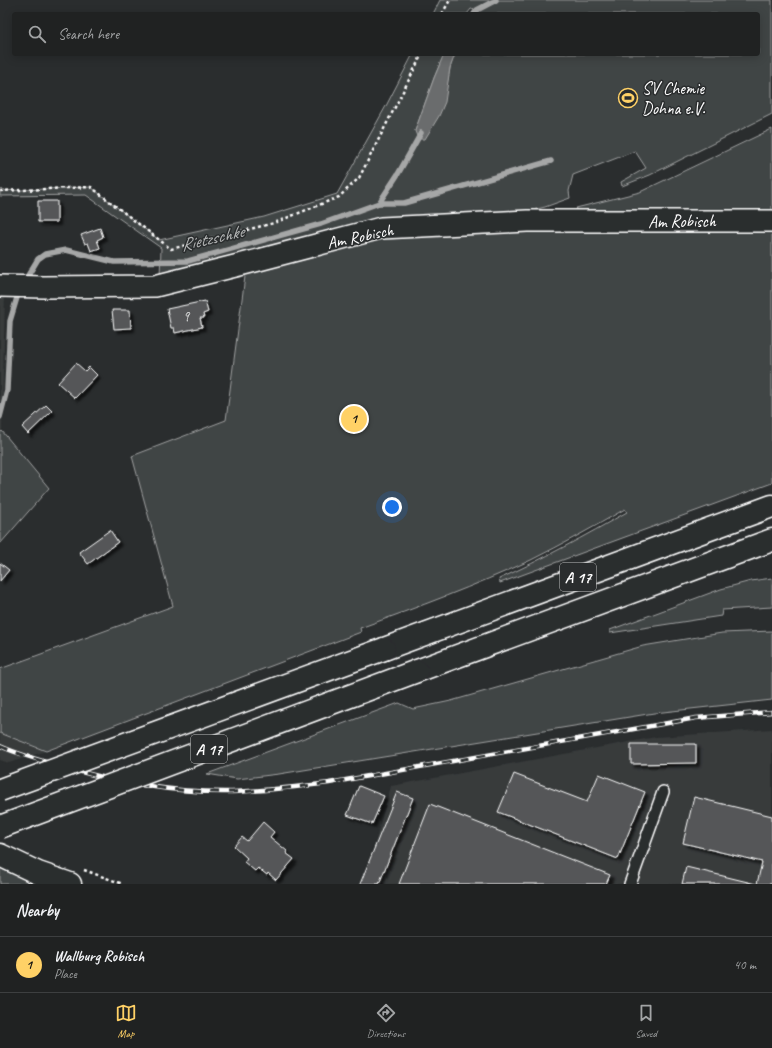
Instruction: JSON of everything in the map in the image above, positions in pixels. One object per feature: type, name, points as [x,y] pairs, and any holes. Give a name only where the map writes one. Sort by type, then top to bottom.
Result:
[{"type":"main road","name":"A 17","points":[[0,790],[772,506]]},
{"type":"main road","name":"A 17","points":[[0,827],[772,540]]},
{"type":"main road","points":[[0,855],[38,873],[70,884]]},
{"type":"street","name":"Am Robisch","points":[[2,286],[155,286],[381,228],[527,221],[772,221]]},
{"type":"lane","points":[[630,884],[663,792]]},
{"type":"path","points":[[443,12],[450,0]]},
{"type":"path","points":[[0,191],[90,187],[171,249],[274,223],[339,197],[359,178],[421,56]]},
{"type":"shaded area","points":[[440,0],[772,0],[772,114],[650,175],[622,186],[621,182],[646,168],[635,151],[573,175],[569,191],[570,198],[545,207],[520,213],[160,278],[161,248],[86,195],[0,196],[0,191],[91,187],[159,240],[264,217],[337,194],[412,56],[443,56],[415,131],[447,85],[450,68],[454,56],[760,56],[760,12],[476,12],[477,10],[471,9],[469,12],[434,12]]},
{"type":"shaded area","points":[[443,56],[454,56],[450,68],[445,102],[439,116],[425,139],[418,139],[415,131]]},
{"type":"shaded area","points":[[772,129],[772,212],[582,213],[576,208],[640,192]]},
{"type":"shaded area","points":[[772,228],[772,483],[500,583],[499,579],[595,530],[627,512],[625,509],[543,554],[489,579],[360,628],[361,632],[46,751],[0,733],[0,669],[173,606],[132,456],[226,420],[246,269],[382,236],[526,230]]},
{"type":"shaded area","points":[[0,292],[5,292],[2,431],[0,433]]},
{"type":"shaded area","points":[[2,431],[49,488],[0,544],[0,433]]},
{"type":"shaded area","points":[[772,578],[772,607],[722,610],[721,616],[610,633],[610,630],[721,589],[751,581]]},
{"type":"shaded area","points":[[772,631],[772,700],[654,713],[279,774],[237,779],[207,774],[399,703],[413,709],[451,701],[643,646],[722,633]]},
{"type":"shaded area","points":[[772,729],[772,884],[363,884],[391,786],[656,737]]},
{"type":"shaded area","points":[[0,733],[46,751],[9,763],[0,760]]},
{"type":"shaded area","points":[[0,866],[50,884],[0,884]]},
{"type":"building","points":[[38,201],[57,201],[57,222],[38,222]]},
{"type":"building","points":[[100,228],[103,237],[97,240],[100,248],[91,251],[88,243],[85,244],[81,235]]},
{"type":"building","points":[[205,301],[208,312],[203,314],[204,318],[200,318],[202,327],[175,333],[174,328],[171,328],[167,309]]},
{"type":"building","points":[[112,310],[130,310],[131,328],[114,329]]},
{"type":"building","points":[[76,363],[85,371],[89,367],[97,375],[75,398],[58,383]]},
{"type":"building","points":[[46,405],[52,411],[28,434],[22,427]]},
{"type":"building","points":[[110,530],[118,542],[88,564],[79,552]]},
{"type":"building","points":[[0,563],[9,570],[0,581]]},
{"type":"building","points":[[631,744],[696,744],[696,763],[631,764]]},
{"type":"building","points":[[514,774],[587,802],[599,774],[645,792],[618,859],[498,812]]},
{"type":"building","points":[[359,786],[384,796],[372,824],[347,815]]},
{"type":"building","points":[[397,792],[413,798],[379,884],[360,884]]},
{"type":"building","points":[[694,797],[772,816],[772,884],[757,884],[762,862],[683,843]]},
{"type":"building","points":[[430,804],[610,875],[606,884],[399,884]]},
{"type":"building","points":[[263,822],[274,832],[270,837],[294,859],[276,880],[268,873],[267,875],[258,868],[255,871],[244,862],[247,858],[234,846],[242,837],[247,841]]},
{"type":"building","points":[[686,867],[756,884],[682,884]]},
{"type":"waterway","points":[[476,12],[496,0]]},
{"type":"waterway","points":[[379,203],[398,174],[421,133]]},
{"type":"waterway","name":"Rietzschke","points":[[24,282],[38,259],[45,254],[66,250],[114,262],[188,261],[321,224],[379,203],[404,203],[551,161]]},
{"type":"waterway","name":"Rietzschke","points":[[0,417],[7,390],[10,321],[19,291]]},
{"type":"railway","points":[[0,746],[23,755],[105,778],[168,789],[232,792],[280,789],[329,783],[696,718],[772,712]]},
{"type":"place","name":"SV Chemie Dohna e.V.","points":[[628,98]]},
{"type":"place","name":"Wallburg Robisch","points":[[354,419]]}]
